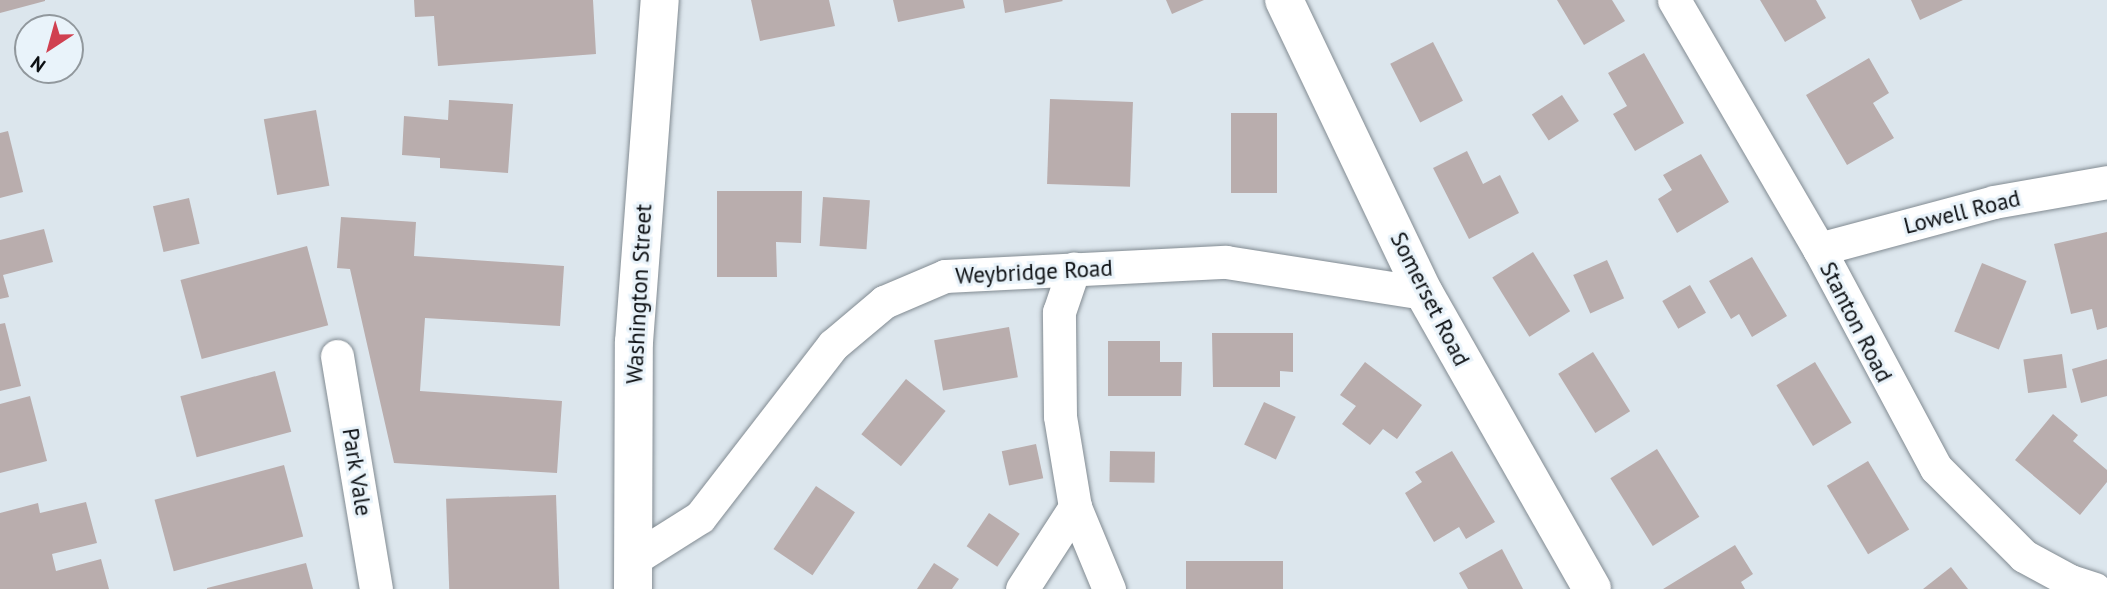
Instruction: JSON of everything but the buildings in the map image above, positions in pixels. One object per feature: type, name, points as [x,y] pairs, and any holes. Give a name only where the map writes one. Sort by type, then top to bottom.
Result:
[{"type":"street","name":"Washington Street","points":[[633,575],[634,342],[660,0]]},
{"type":"street","name":"Somerset Road","points":[[1284,0],[1424,293],[1592,589]]},
{"type":"street","name":"Stanton Road","points":[[1674,0],[1819,249],[1936,468],[2024,556],[2095,589]]},
{"type":"street","name":"Lowell Road","points":[[1819,249],[1994,202],[2107,182]]},
{"type":"street","name":"Weybridge Road","points":[[633,575],[700,517],[833,345],[884,302],[945,276],[1226,262],[1424,293]]},
{"type":"street","points":[[1074,268],[1059,312],[1060,416],[1074,507],[1109,589]]},
{"type":"street","name":"Park Vale","points":[[337,356],[376,589]]},
{"type":"street","points":[[1022,589],[1074,507]]}]
